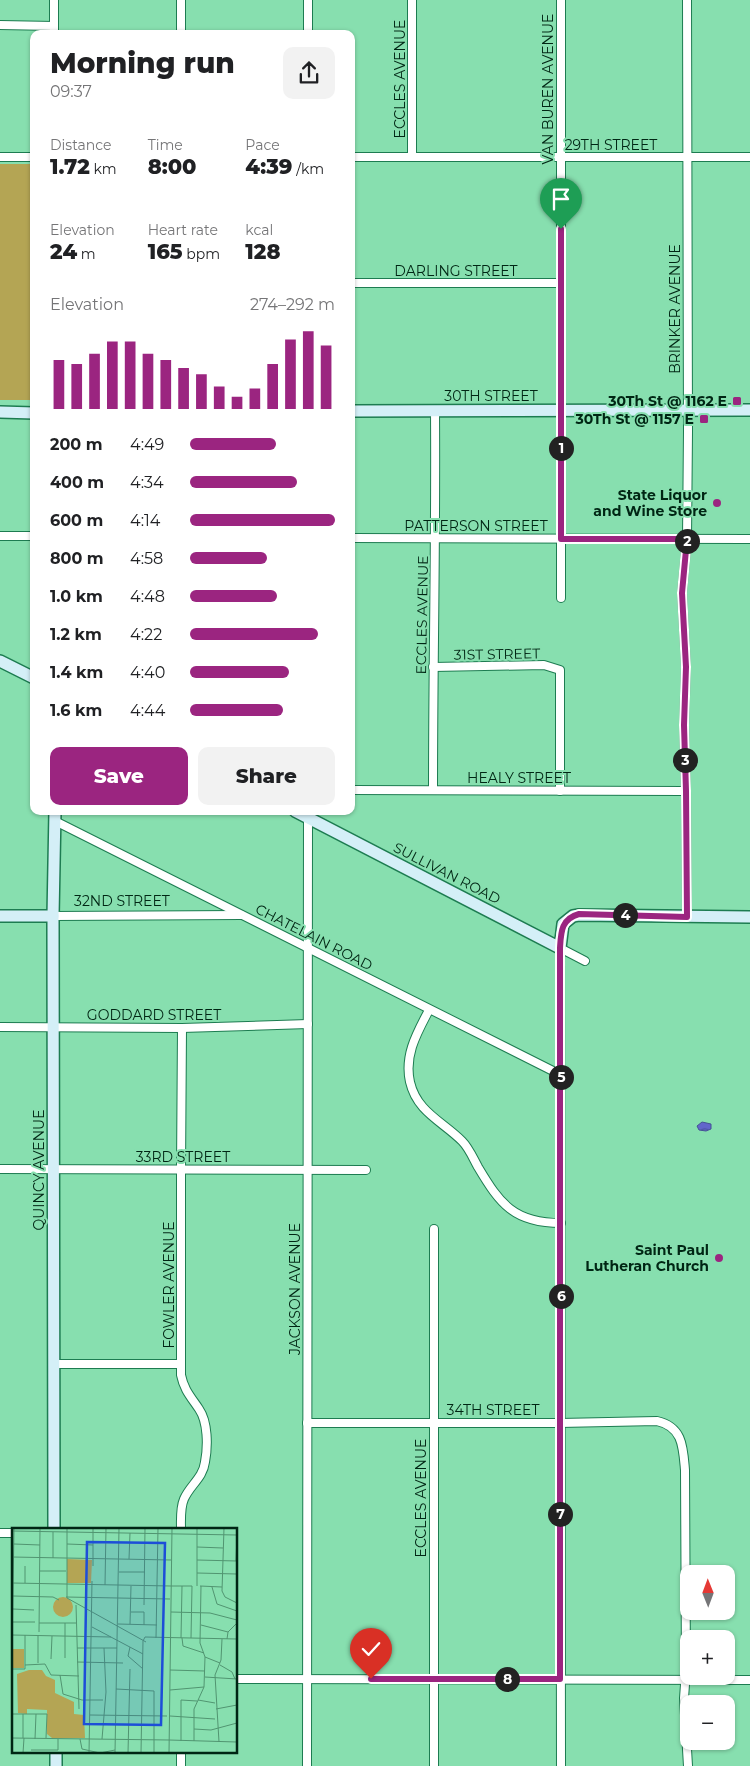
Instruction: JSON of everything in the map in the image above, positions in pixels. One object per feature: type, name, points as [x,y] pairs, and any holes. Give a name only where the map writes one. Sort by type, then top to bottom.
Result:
[{"type":"street","points":[[0,25],[54,30],[54,0]]},
{"type":"street","points":[[181,0],[181,30]]},
{"type":"street","points":[[308,0],[308,30]]},
{"type":"street","name":"ECCLES AVENUE","points":[[412,0],[412,157]]},
{"type":"street","name":"VAN BUREN AVENUE","points":[[561,0],[561,598]]},
{"type":"street","name":"BRINKER AVENUE","points":[[687,0],[687,539],[682,593],[686,667],[684,725],[687,917]]},
{"type":"street","points":[[0,157],[30,157]]},
{"type":"street","name":"29TH STREET","points":[[355,157],[750,157]]},
{"type":"street","name":"DARLING STREET","points":[[355,283],[561,284]]},
{"type":"street","name":"30TH STREET","points":[[355,411],[750,410]]},
{"type":"street","name":"ECCLES AVENUE","points":[[433,790],[436,538],[435,411]]},
{"type":"street","points":[[0,412],[30,413]]},
{"type":"street","points":[[0,536],[30,536]]},
{"type":"street","name":"PATTERSON STREET","points":[[355,538],[750,540]]},
{"type":"street","points":[[0,661],[30,676]]},
{"type":"street","name":"31ST STREET","points":[[433,667],[544,665],[560,670],[560,791]]},
{"type":"street","name":"HEALY STREET","points":[[355,790],[686,791]]},
{"type":"street","name":"SULLIVAN ROAD","points":[[308,815],[585,961]]},
{"type":"street","name":"JACKSON AVENUE","points":[[307,1766],[308,815]]},
{"type":"street","name":"CHATELAIN ROAD","points":[[55,816],[308,949],[561,1075]]},
{"type":"street","name":"QUINCY AVENUE","points":[[54,1528],[53,916],[55,816]]},
{"type":"street","points":[[561,1766],[560,948],[563,924],[579,914],[750,917]]},
{"type":"street","name":"32ND STREET","points":[[0,916],[244,916]]},
{"type":"street","points":[[428,1010],[408,1058],[410,1083],[416,1098],[431,1117],[463,1143],[491,1189],[506,1207],[526,1218],[543,1222],[561,1223]]},
{"type":"street","name":"GODDARD STREET","points":[[0,1027],[182,1028],[308,1024]]},
{"type":"street","name":"FOWLER AVENUE","points":[[181,1528],[184,1499],[200,1476],[205,1464],[206,1455],[204,1423],[199,1409],[185,1388],[181,1375],[180,1170],[182,1028]]},
{"type":"street","name":"33RD STREET","points":[[0,1169],[366,1170]]},
{"type":"street","name":"ECCLES AVENUE","points":[[434,1229],[434,1766]]},
{"type":"street","points":[[54,1364],[181,1364]]},
{"type":"street","name":"34TH STREET","points":[[308,1423],[657,1421],[672,1426],[680,1439],[685,1470],[685,1630]]},
{"type":"street","points":[[238,1679],[680,1680]]},
{"type":"street","points":[[735,1680],[750,1680]]},
{"type":"street","points":[[685,1685],[688,1766]]},
{"type":"shaded area","points":[[0,164],[30,164],[30,400],[0,400]]},
{"type":"water","points":[[702,1122],[711,1124],[711,1129],[706,1131],[699,1130],[697,1126]]},
{"type":"place","name":"30Th St @ 1162 E","points":[[737,401]]},
{"type":"place","name":"30Th St @ 1157 E","points":[[704,419]]},
{"type":"place","name":"State Liquor and Wine Store","points":[[717,503]]},
{"type":"place","name":"Saint Paul Lutheran Church","points":[[719,1258]]},
{"type":"route","points":[[371,1679],[560,1679],[560,948],[562,929],[563,924],[567,920],[579,914],[687,917],[684,725],[686,667],[682,593],[687,539],[561,539],[561,229]]}]
